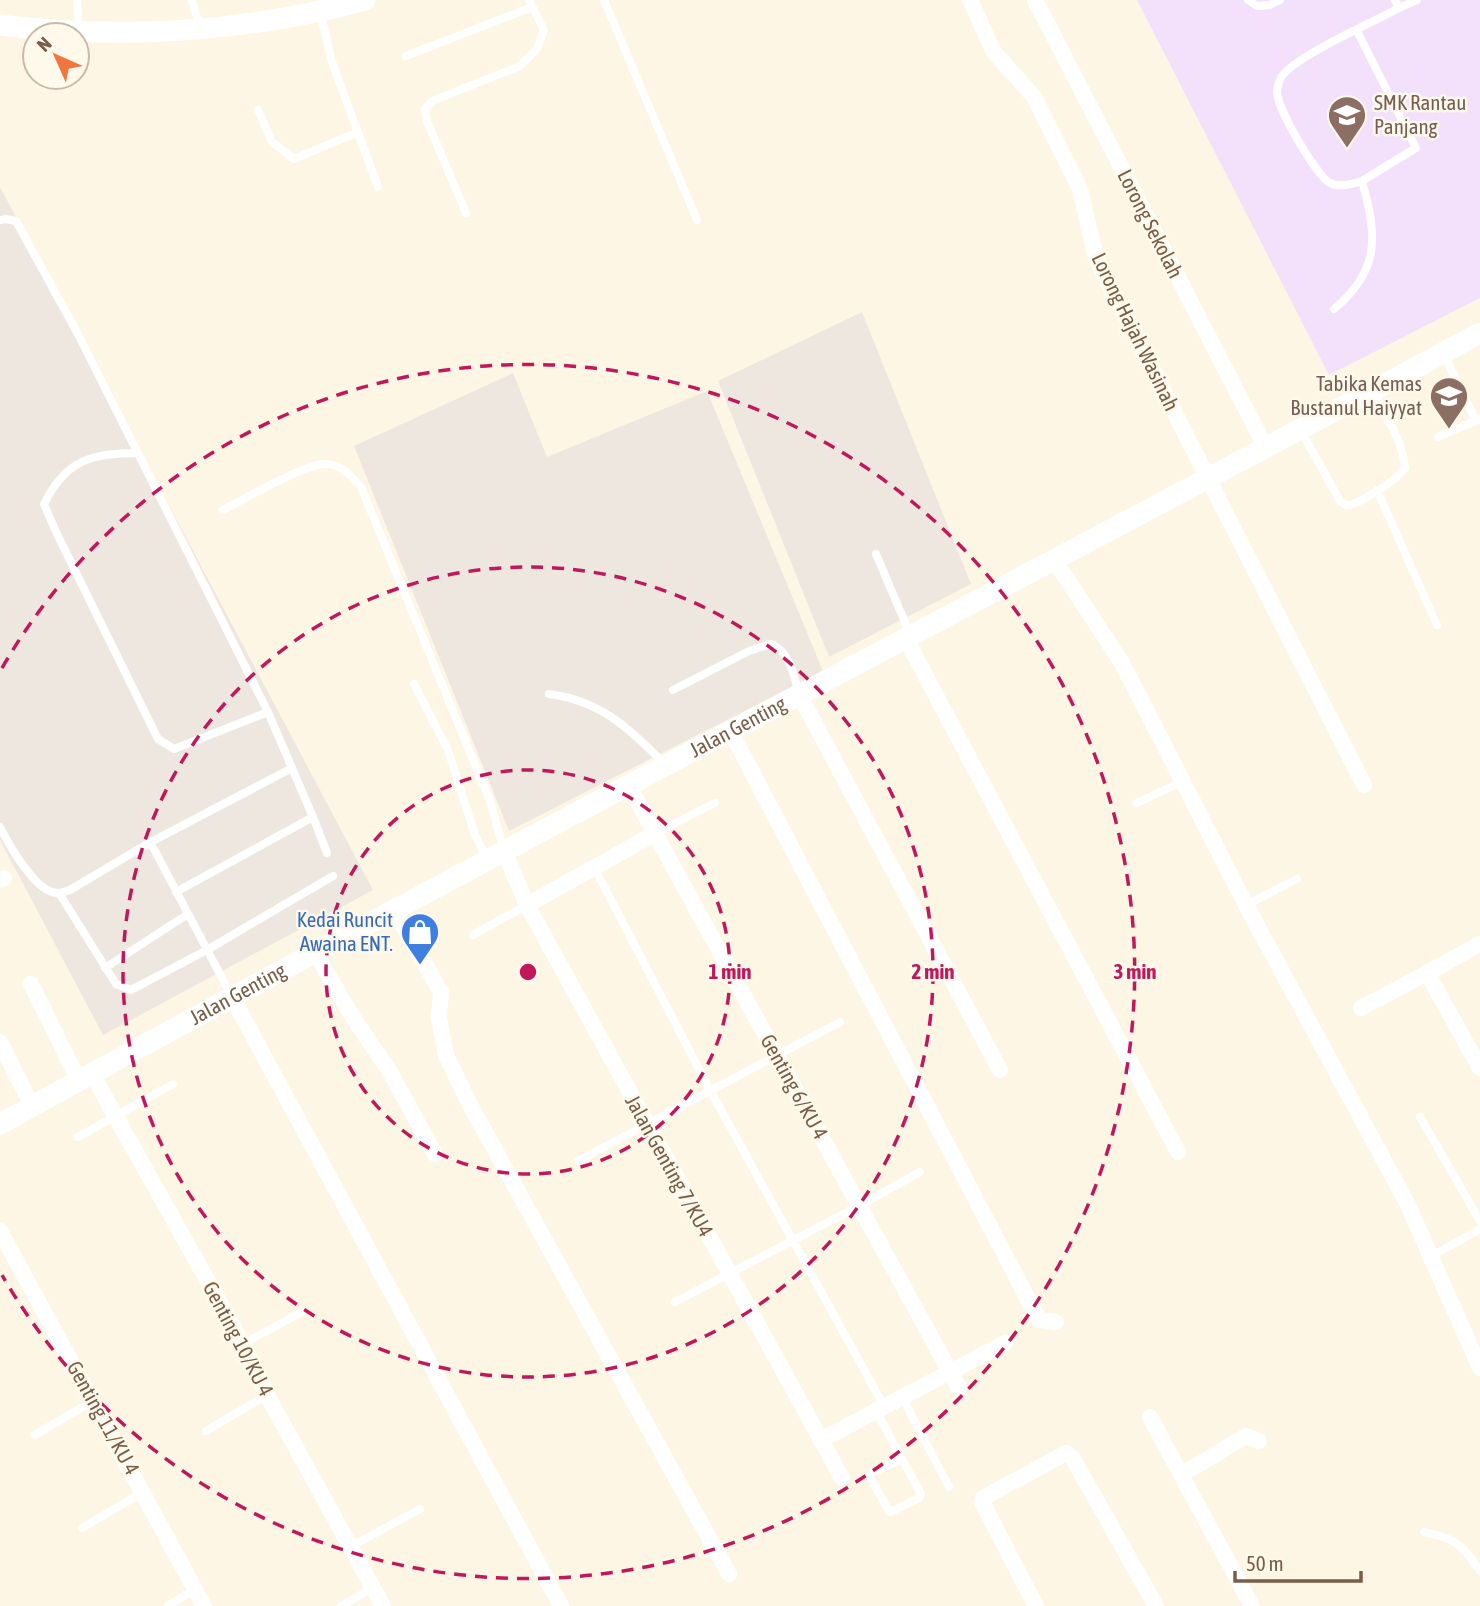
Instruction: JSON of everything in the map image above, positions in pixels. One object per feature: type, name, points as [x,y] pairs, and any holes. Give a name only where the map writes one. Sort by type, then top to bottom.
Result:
[{"type":"street","name":"Lorong Hajah Wasinah","points":[[971,0],[994,52],[1034,97],[1080,189],[1096,258],[1364,785]]},
{"type":"street","name":"Lorong Sekolah","points":[[1035,0],[1266,448]]},
{"type":"street","points":[[91,32],[243,25],[355,1]]},
{"type":"street","points":[[0,25],[21,28]]},
{"type":"street","name":"Jalan Genting","points":[[0,1124],[496,855],[1055,561],[1480,333]]},
{"type":"street","points":[[1055,561],[1122,663],[1246,905],[1406,1203],[1480,1368]]},
{"type":"street","points":[[909,638],[1178,1152]]},
{"type":"street","points":[[800,695],[1000,1070]]},
{"type":"street","points":[[731,732],[1040,1320],[1056,1322]]},
{"type":"street","name":"Genting 6/KU 4","points":[[629,786],[959,1388]]},
{"type":"street","points":[[527,905],[654,834]]},
{"type":"street","name":"Jalan Genting 7/KU4","points":[[496,855],[527,905],[842,1478]]},
{"type":"street","points":[[394,910],[441,992],[439,1018],[446,1055],[468,1101],[729,1574]]},
{"type":"street","points":[[1361,1008],[1480,944]]},
{"type":"street","points":[[315,953],[352,1016],[390,1072],[435,1154]]},
{"type":"street","points":[[1427,972],[1480,1068]]},
{"type":"street","name":"Genting 10/KU 4","points":[[31,984],[85,1077],[116,1118],[243,1344],[267,1395],[383,1606]]},
{"type":"street","points":[[232,997],[561,1606]]},
{"type":"street","points":[[0,1042],[4,1061],[32,1106]]},
{"type":"street","name":"Genting 11/KU 4","points":[[0,1231],[204,1606]]},
{"type":"street","points":[[821,1440],[1005,1343]]},
{"type":"street","points":[[1150,1417],[1252,1606]]},
{"type":"street","points":[[1181,1475],[1247,1436],[1259,1441]]},
{"type":"street","points":[[1036,1606],[982,1502],[983,1498],[1066,1453],[1072,1457],[1156,1606]]},
{"type":"lane","points":[[77,0],[78,21]]},
{"type":"lane","points":[[192,0],[200,28]]},
{"type":"lane","points":[[604,0],[697,220]]},
{"type":"lane","points":[[1248,0],[1256,6],[1269,5],[1280,0]]},
{"type":"lane","points":[[1357,31],[1416,148],[1362,181],[1334,185],[1322,177],[1304,150],[1280,104],[1276,89],[1283,74],[1317,50],[1357,31],[1397,4],[1417,0]]},
{"type":"lane","points":[[406,56],[531,3],[544,30],[537,49],[520,66],[432,101],[425,109],[427,121],[466,213]]},
{"type":"lane","points":[[320,10],[332,62],[378,187]]},
{"type":"lane","points":[[258,110],[272,142],[294,159],[358,132]]},
{"type":"lane","points":[[1334,309],[1356,288],[1370,262],[1373,243],[1362,181]]},
{"type":"lane","points":[[0,220],[16,220],[79,336],[268,712],[327,853]]},
{"type":"lane","points":[[1438,437],[1478,420],[1443,353]]},
{"type":"lane","points":[[1300,429],[1340,501],[1347,506],[1377,491],[1405,468],[1394,433],[1373,391]]},
{"type":"lane","points":[[138,453],[92,456],[65,471],[52,487],[44,504],[145,714],[158,739],[174,749],[268,712]]},
{"type":"lane","points":[[223,510],[291,476],[325,464],[346,470],[361,487],[490,801],[496,855]]},
{"type":"lane","points":[[1377,491],[1437,625]]},
{"type":"lane","points":[[876,554],[909,638]]},
{"type":"lane","points":[[673,691],[749,651],[771,644],[780,648],[788,658],[800,695]]},
{"type":"lane","points":[[414,684],[448,750],[475,835],[496,855]]},
{"type":"lane","points":[[549,694],[573,697],[603,710],[667,766]]},
{"type":"lane","points":[[0,827],[35,881],[51,892],[60,893],[70,890],[149,843],[292,768]]},
{"type":"lane","points":[[1137,803],[1182,780]]},
{"type":"lane","points":[[654,834],[715,803]]},
{"type":"lane","points":[[176,892],[313,817]]},
{"type":"lane","points":[[149,843],[232,997]]},
{"type":"lane","points":[[594,867],[880,1408],[902,1460],[921,1494],[919,1498],[890,1512],[870,1478],[872,1473],[902,1460]]},
{"type":"lane","points":[[60,893],[105,968],[117,984],[131,990],[207,950],[333,876]]},
{"type":"lane","points":[[1246,905],[1297,879]]},
{"type":"lane","points":[[473,935],[527,905]]},
{"type":"lane","points":[[105,968],[188,914]]},
{"type":"lane","points":[[578,1161],[839,1022]]},
{"type":"lane","points":[[78,1137],[173,1084]]},
{"type":"lane","points":[[1420,1117],[1480,1222]]},
{"type":"lane","points":[[675,1302],[920,1172]]},
{"type":"lane","points":[[1430,1257],[1480,1229]]},
{"type":"lane","points":[[243,1344],[302,1312]]},
{"type":"lane","points":[[206,1431],[267,1395]]},
{"type":"lane","points":[[902,1397],[949,1487]]},
{"type":"lane","points":[[35,1434],[94,1401]]},
{"type":"lane","points":[[82,1528],[143,1492]]},
{"type":"lane","points":[[351,1547],[420,1509]]},
{"type":"lane","points":[[1424,1532],[1451,1537],[1471,1557],[1480,1571]]},
{"type":"lane","points":[[341,1606],[373,1588]]},
{"type":"lane","points":[[168,1606],[195,1589]]},
{"type":"shaded area","name":"SMK Rantau Panjang","points":[[1137,0],[1480,0],[1480,298],[1329,375]]},
{"type":"shaded area","points":[[0,187],[373,890],[103,1035],[0,840]]},
{"type":"shaded area","points":[[862,312],[971,584],[829,657],[718,381]]},
{"type":"shaded area","points":[[513,373],[547,457],[707,391],[823,671],[509,831],[354,446]]},
{"type":"place","name":"SMK Rantau Panjang","points":[[1347,149]]},
{"type":"place","name":"Tabika Kemas Bustanul Haiyyat","points":[[1449,430]]},
{"type":"place","name":"Kedai Runcit Awaina ENT.","points":[[420,966]]}]
